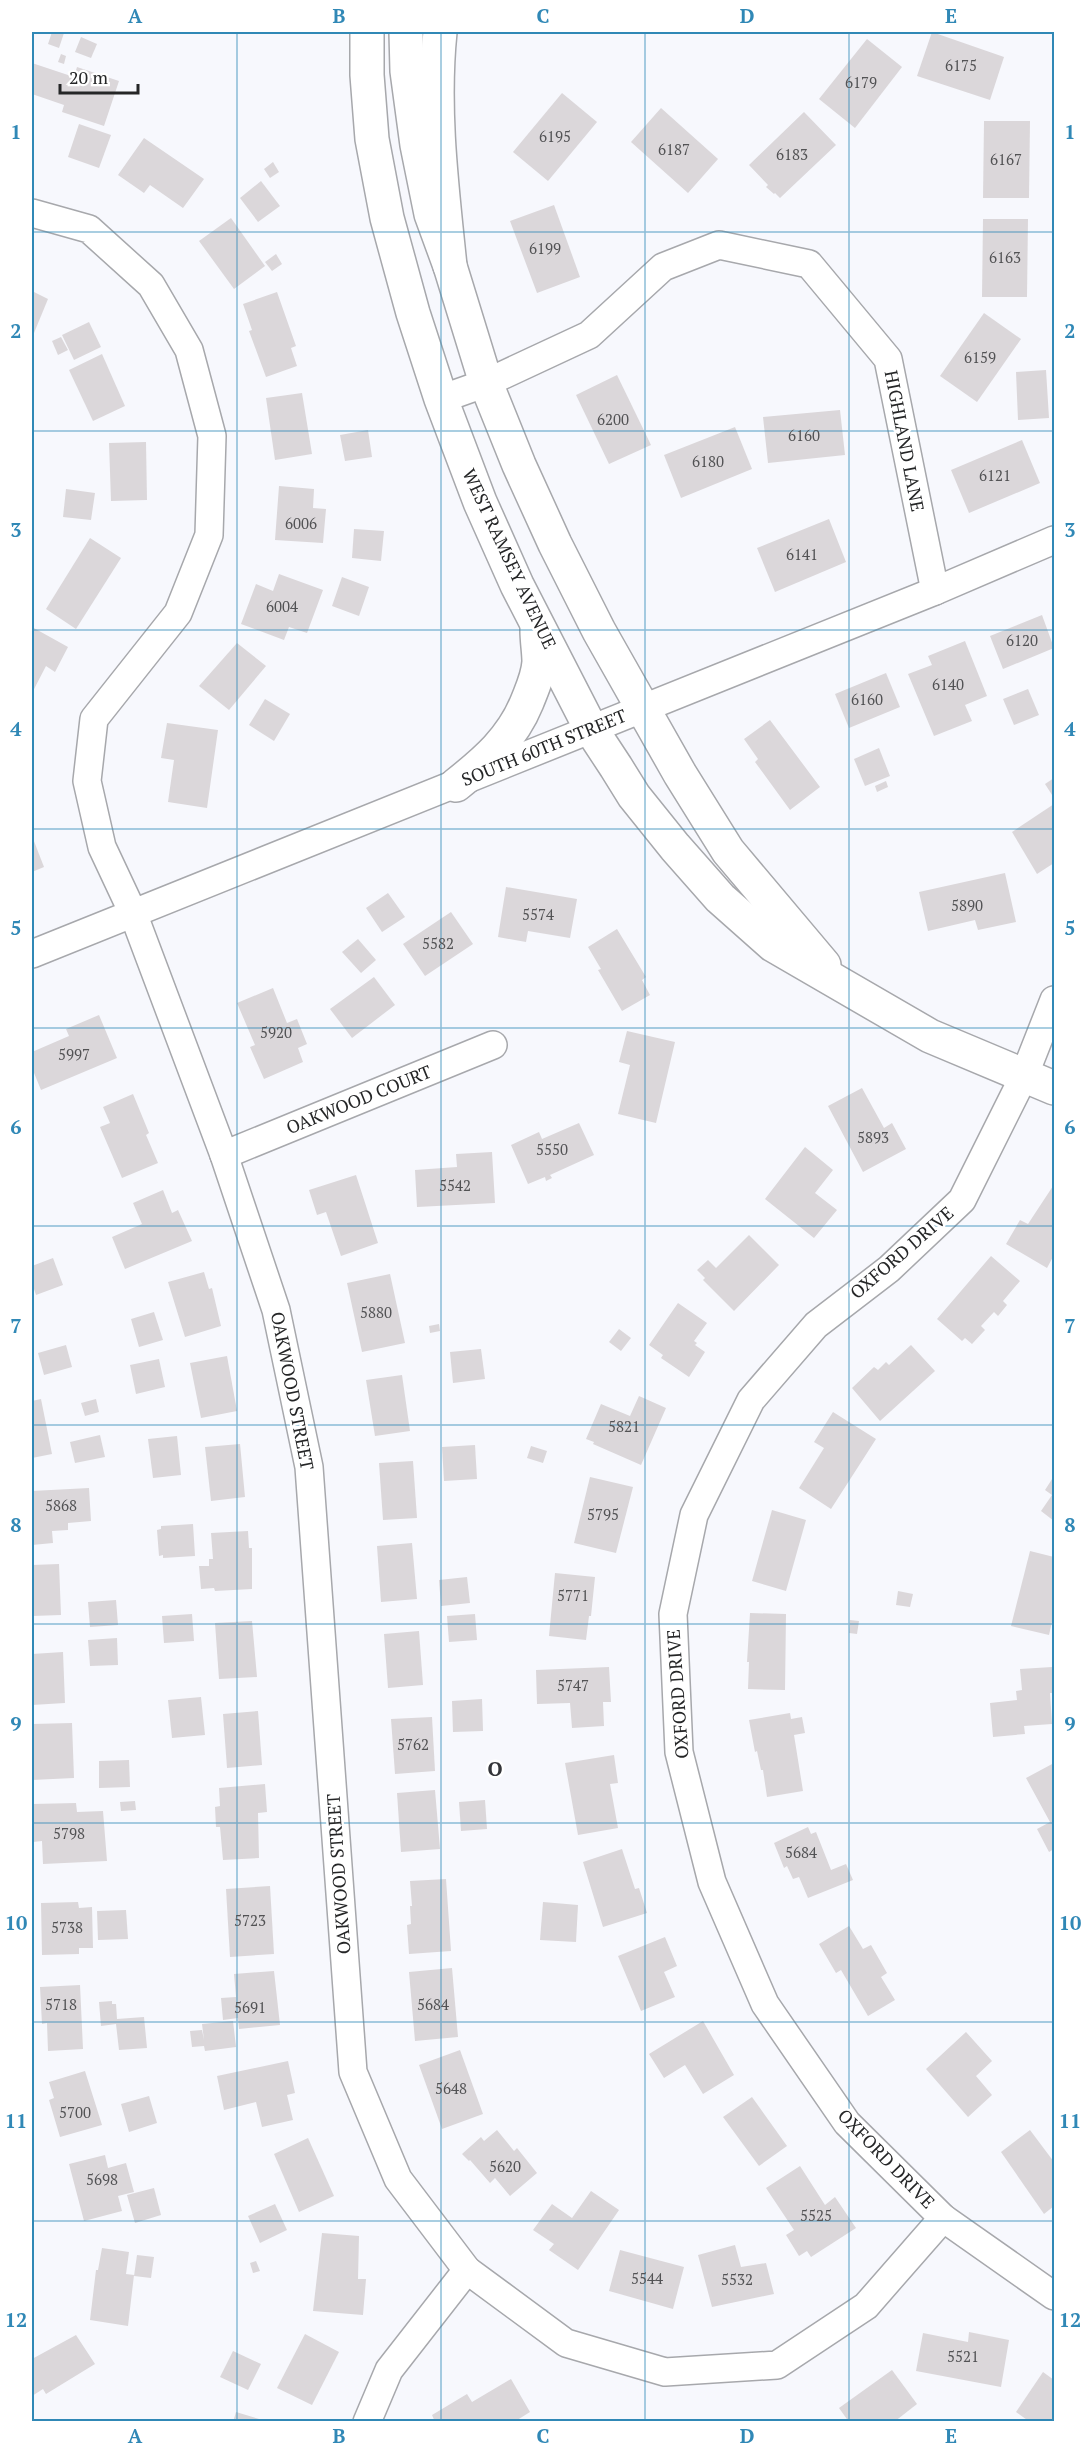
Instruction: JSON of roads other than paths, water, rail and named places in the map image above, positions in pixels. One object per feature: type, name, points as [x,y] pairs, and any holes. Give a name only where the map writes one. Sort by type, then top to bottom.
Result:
[{"type":"street","name":"WEST RAMSEY AVENUE","points":[[367,32],[367,75],[372,139],[387,218],[413,313],[441,399],[480,502],[536,622],[591,729],[634,796],[675,848],[720,898],[773,945],[930,1036],[1054,1088]]},
{"type":"street","name":"WEST RAMSEY AVENUE","points":[[406,32],[407,71],[431,214],[450,266],[486,383],[519,465],[555,544],[598,631],[680,774],[728,851],[841,985]]},
{"type":"street","points":[[440,32],[436,68],[436,125],[450,266]]},
{"type":"street","name":"OAKWOOD STREET","points":[[32,213],[89,229],[151,285],[189,350],[212,436],[209,535],[178,613],[94,719],[87,781],[102,847],[134,913],[224,1155],[276,1310],[309,1467],[353,2072],[398,2179],[467,2270],[566,2343],[665,2372],[777,2365],[866,2306],[943,2218]]},
{"type":"street","name":"HIGHLAND LANE","points":[[441,399],[486,383],[589,335],[663,267],[719,245],[809,264],[888,359],[935,591]]},
{"type":"street","name":"SOUTH 60TH STREET","points":[[32,954],[935,591],[1054,540]]},
{"type":"street","points":[[456,785],[487,760],[514,730],[523,713],[534,686],[539,663],[536,622]]},
{"type":"street","name":"OXFORD DRIVE","points":[[1054,1000],[1024,1076],[962,1200],[889,1269],[816,1325],[752,1400],[694,1515],[673,1614],[678,1752],[712,1882],[765,2004],[846,2123],[943,2218],[1054,2296]]},
{"type":"street","name":"OAKWOOD COURT","points":[[224,1155],[493,1045]]},
{"type":"street","points":[[366,2421],[388,2370],[467,2270]]},
{"type":"district","name":"O","points":[[495,1769]]}]
